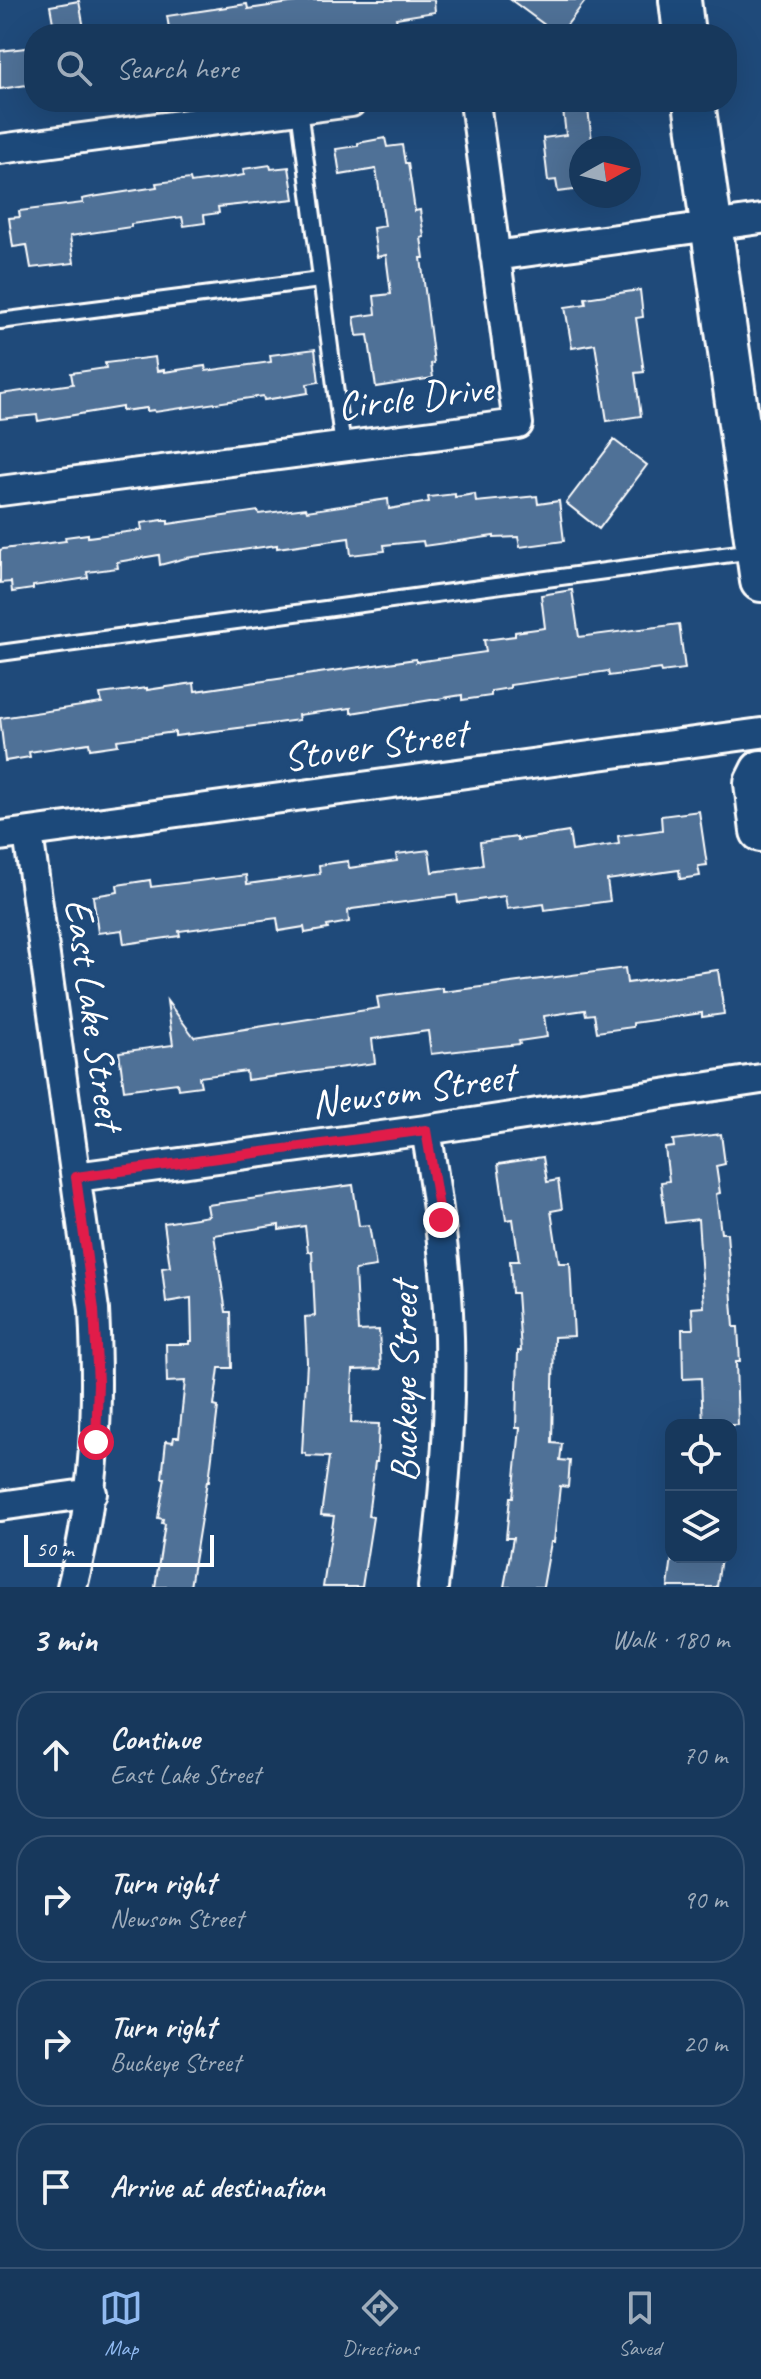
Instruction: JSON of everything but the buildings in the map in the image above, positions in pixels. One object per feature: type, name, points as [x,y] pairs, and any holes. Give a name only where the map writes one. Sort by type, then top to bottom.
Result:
[{"type":"street","points":[[680,0],[683,24]]},
{"type":"street","points":[[0,149],[277,112]]},
{"type":"street","name":"Circle Drive","points":[[0,491],[518,424],[476,112]]},
{"type":"street","points":[[695,112],[760,561]]},
{"type":"street","points":[[495,256],[761,219]]},
{"type":"street","name":"Stover Street","points":[[0,836],[761,733]]},
{"type":"street","points":[[761,771],[755,783],[761,831]]},
{"type":"street","name":"East Lake Street","points":[[28,833],[95,1324],[98,1383],[92,1493],[72,1587]]},
{"type":"street","name":"Newsom Street","points":[[76,1177],[426,1130],[761,1079]]},
{"type":"street","name":"Buckeye Street","points":[[426,1130],[441,1220],[449,1327],[450,1404],[445,1495],[433,1587]]},
{"type":"street","points":[[0,1506],[92,1493]]},
{"type":"lane","points":[[299,112],[343,447]]},
{"type":"lane","points":[[0,321],[320,280]]},
{"type":"lane","points":[[0,653],[760,561]]},
{"type":"route","points":[[96,1442],[98,1383],[94,1310],[76,1177],[426,1130],[441,1220]]}]
